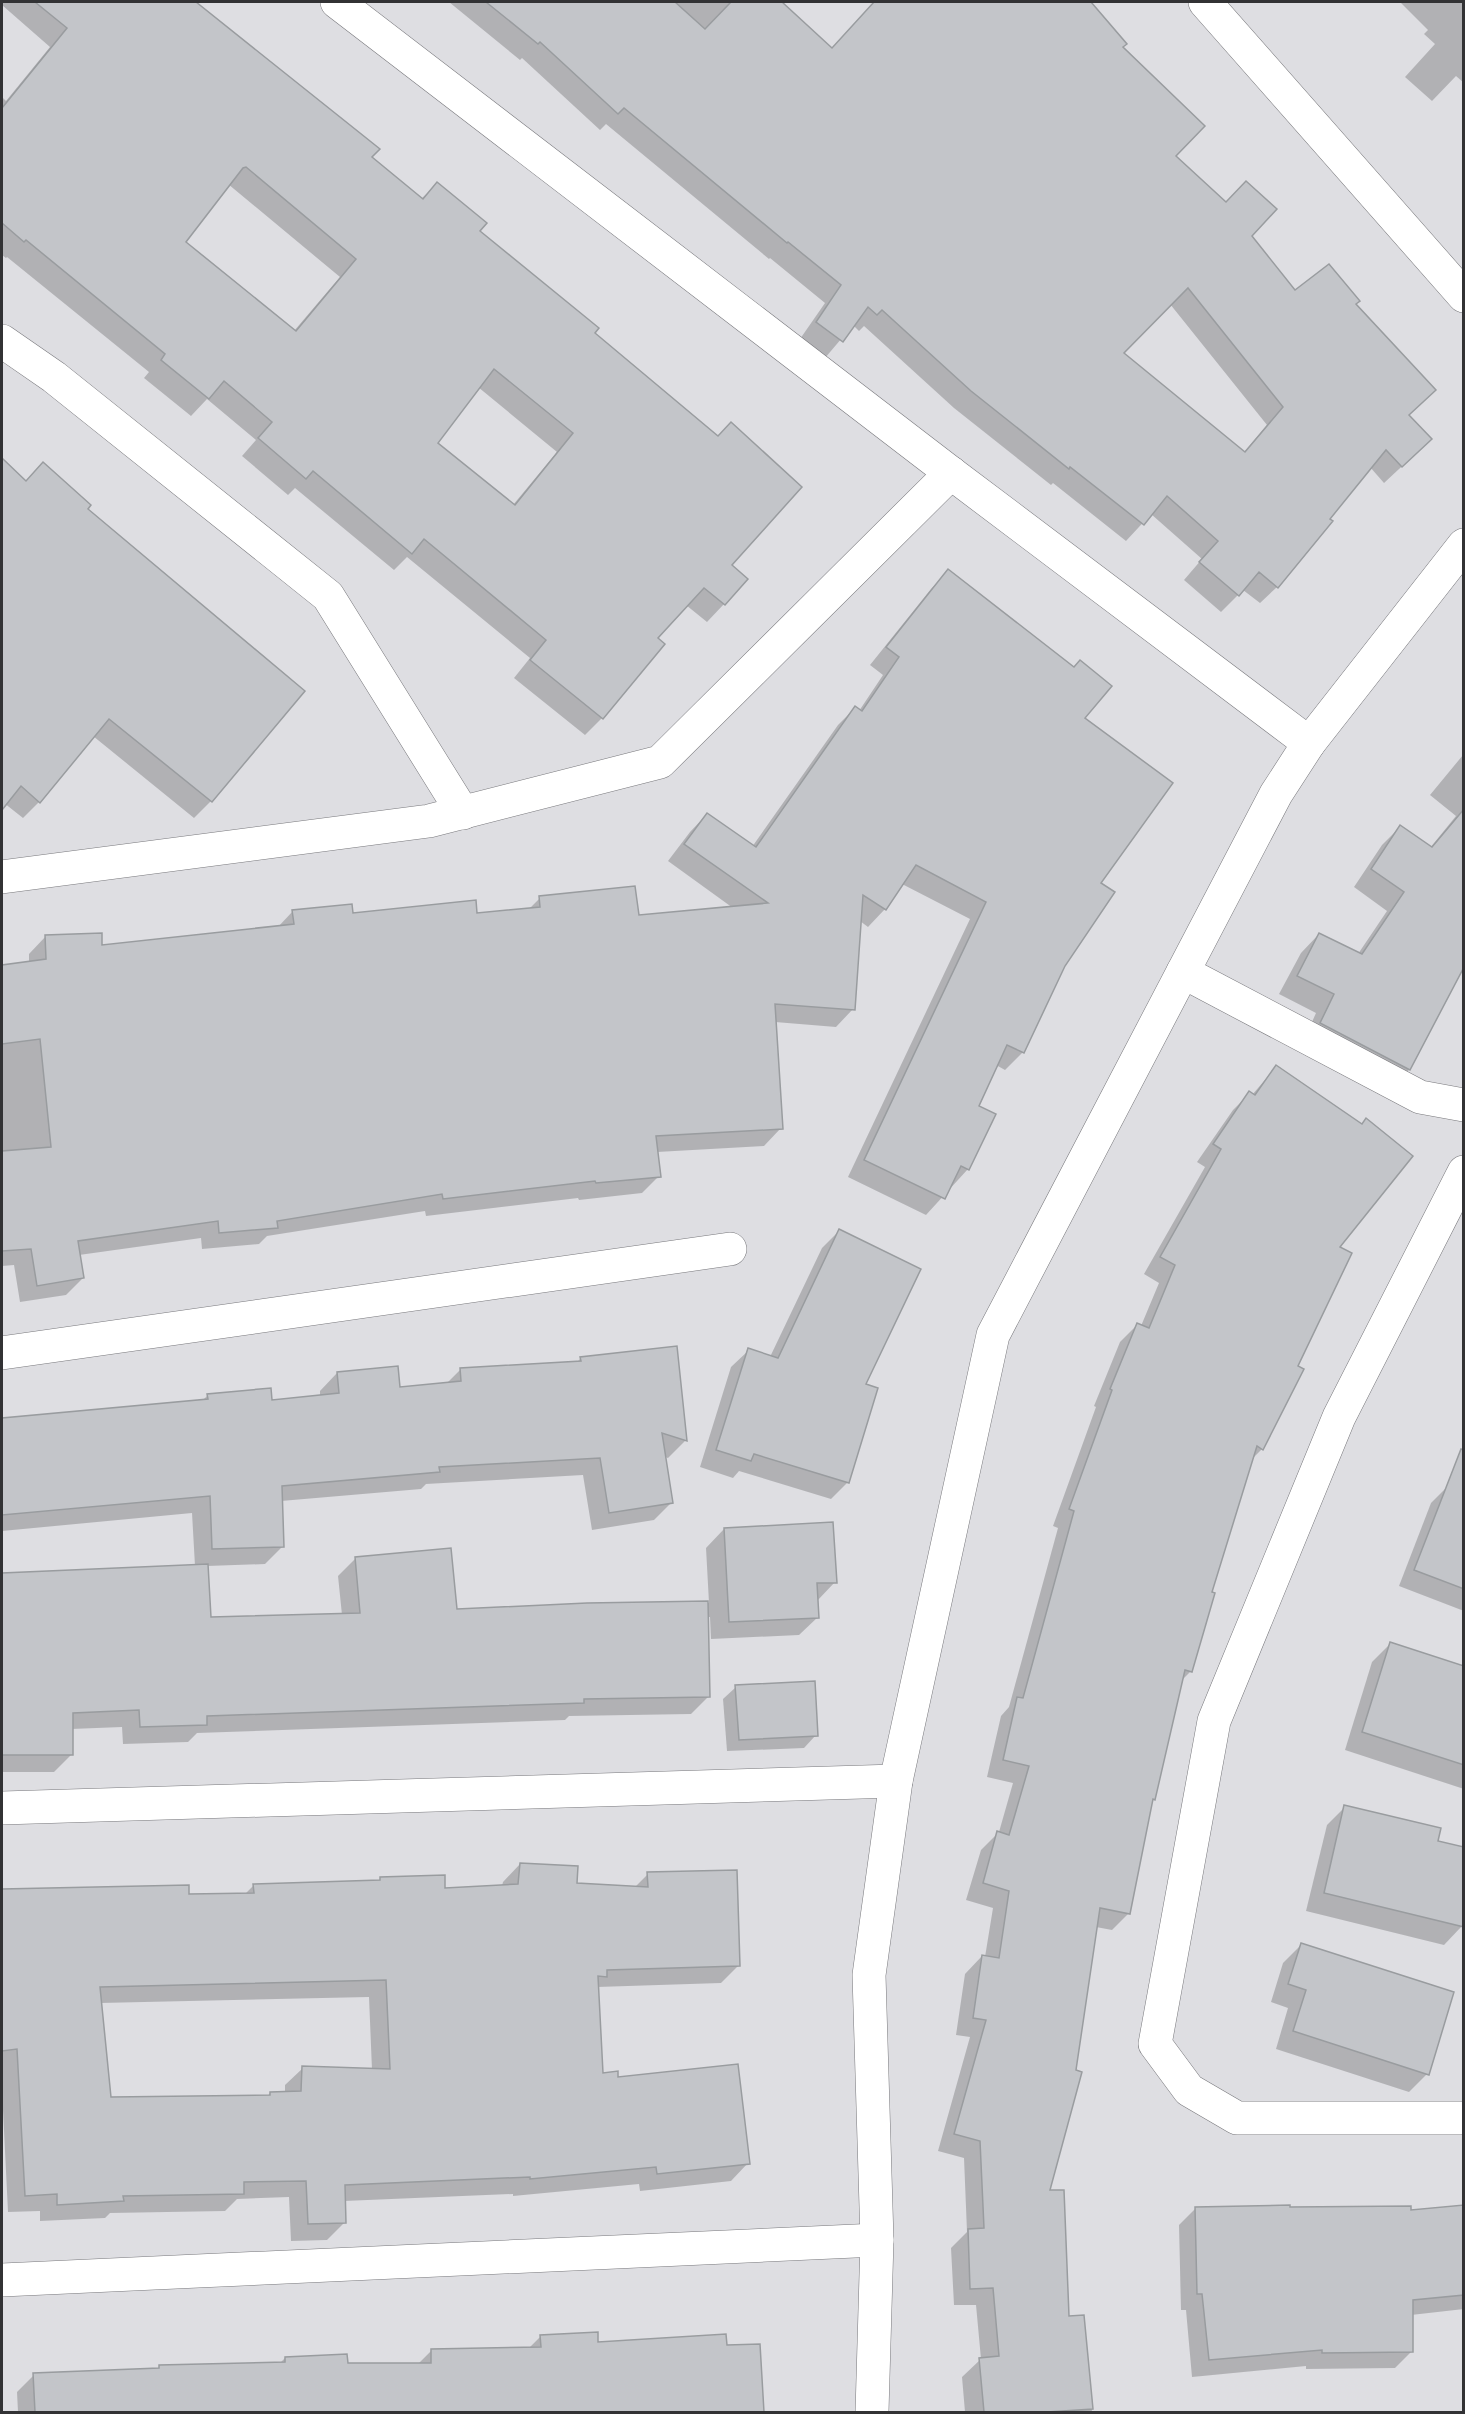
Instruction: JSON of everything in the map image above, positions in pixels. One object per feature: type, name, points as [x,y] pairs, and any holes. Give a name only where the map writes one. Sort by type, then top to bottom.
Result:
[{"type":"street","points":[[338,2],[951,473],[1309,743]]},
{"type":"street","points":[[1204,2],[1464,296]]},
{"type":"street","points":[[2,341],[54,377],[328,596],[463,813]]},
{"type":"street","points":[[2,877],[429,822],[660,762],[951,473]]},
{"type":"street","points":[[872,2412],[877,2240],[869,1975],[896,1781],[993,1335],[1276,794],[1309,743],[1464,545]]},
{"type":"street","points":[[1183,972],[1420,1097],[1464,1105]]},
{"type":"street","points":[[1464,1172],[1340,1418],[1214,1721],[1155,2044],[1189,2090],[1238,2118],[1464,2118]]},
{"type":"street","points":[[2,1353],[730,1249]]},
{"type":"street","points":[[2,1808],[896,1781]]},
{"type":"street","points":[[2,2280],[877,2240]]},
{"type":"building","points":[[35,2],[196,2],[380,149],[372,157],[423,199],[437,182],[487,223],[480,231],[599,328],[595,333],[718,436],[731,422],[802,487],[732,565],[748,579],[725,605],[704,588],[658,638],[665,644],[603,719],[530,660],[546,640],[424,539],[412,554],[313,471],[306,479],[258,438],[272,422],[224,381],[209,399],[161,360],[165,354],[2,223],[2,108],[67,28]],"holes":[[[246,167],[356,259],[296,331],[186,242]],[[494,369],[573,433],[515,505],[438,443]]]},
{"type":"building","points":[[486,2],[675,2],[705,29],[731,2],[782,2],[832,48],[874,2],[1091,2],[1127,44],[1123,47],[1205,126],[1176,156],[1226,202],[1246,181],[1277,209],[1252,236],[1295,290],[1329,264],[1360,301],[1356,304],[1436,390],[1409,415],[1432,439],[1402,467],[1386,450],[1330,519],[1333,521],[1278,588],[1259,572],[1239,596],[1199,562],[1218,541],[1167,496],[1144,525],[971,391],[882,310],[877,315],[868,307],[843,342],[816,322],[841,285],[624,108],[618,114],[540,42],[538,44]],"holes":[[[1188,288],[1283,407],[1245,452],[1124,353]]]},
{"type":"building","points":[[2,458],[26,481],[43,462],[91,505],[88,509],[305,691],[212,802],[109,719],[40,803],[21,786],[2,810]]},
{"type":"building","points":[[948,569],[1074,667],[1080,660],[1112,686],[1085,718],[1173,783],[1101,883],[1115,892],[1065,966],[1024,1053],[1007,1045],[979,1106],[996,1114],[969,1170],[961,1166],[945,1199],[864,1160],[986,902],[916,865],[886,910],[863,895],[855,1010],[775,1004],[783,1129],[656,1136],[661,1177],[596,1183],[595,1181],[443,1199],[442,1194],[277,1221],[278,1228],[219,1233],[218,1221],[78,1241],[84,1278],[37,1286],[31,1249],[2,1251],[2,1151],[51,1147],[40,1039],[2,1044],[2,965],[46,959],[45,935],[102,933],[102,945],[294,924],[292,910],[352,904],[353,913],[476,900],[477,913],[540,907],[539,896],[635,886],[639,915],[768,903],[684,844],[707,813],[756,847],[855,706],[862,711],[899,657],[886,647]]},
{"type":"building","points":[[1464,809],[1464,967],[1410,1070],[1320,1023],[1334,994],[1297,976],[1319,933],[1362,954],[1404,892],[1371,869],[1400,825],[1432,847]]},
{"type":"building","points":[[1276,1065],[1362,1124],[1366,1118],[1413,1156],[1340,1247],[1352,1253],[1298,1366],[1304,1369],[1263,1450],[1257,1446],[1212,1592],[1215,1593],[1192,1672],[1185,1670],[1155,1800],[1153,1799],[1130,1914],[1100,1908],[1076,2070],[1082,2072],[1050,2190],[1064,2190],[1069,2316],[1084,2315],[1093,2409],[984,2412],[979,2358],[999,2356],[993,2288],[970,2289],[968,2229],[984,2228],[980,2141],[954,2134],[986,2020],[973,2018],[982,1955],[999,1958],[1009,1891],[983,1883],[997,1831],[1009,1835],[1029,1766],[1003,1760],[1017,1697],[1023,1698],[1074,1511],[1069,1509],[1112,1390],[1110,1389],[1137,1323],[1149,1328],[1175,1265],[1160,1257],[1221,1149],[1213,1144],[1249,1091],[1255,1095]]},
{"type":"building","points":[[839,1229],[921,1269],[866,1384],[878,1388],[849,1483],[754,1454],[751,1461],[716,1450],[748,1348],[778,1358]]},
{"type":"building","points":[[677,1346],[687,1441],[662,1433],[673,1503],[609,1513],[600,1458],[439,1467],[440,1472],[282,1486],[284,1547],[212,1549],[210,1496],[2,1515],[2,1418],[208,1399],[207,1394],[271,1388],[272,1400],[339,1393],[337,1372],[398,1366],[400,1387],[461,1381],[460,1368],[581,1361],[580,1357]]},
{"type":"building","points":[[1461,1449],[1464,1450],[1464,1589],[1414,1570]]},
{"type":"building","points":[[833,1522],[837,1583],[817,1583],[819,1618],[729,1622],[724,1528]]},
{"type":"building","points":[[451,1548],[457,1609],[587,1603],[708,1601],[710,1697],[584,1699],[584,1703],[207,1716],[207,1725],[140,1727],[139,1710],[73,1713],[73,1755],[2,1755],[2,1573],[208,1564],[211,1617],[360,1613],[355,1557]]},
{"type":"building","points":[[1390,1642],[1464,1666],[1464,1765],[1362,1732]]},
{"type":"building","points":[[815,1681],[818,1736],[739,1740],[735,1685]]},
{"type":"building","points":[[1344,1805],[1441,1828],[1438,1841],[1464,1847],[1464,1927],[1324,1893]]},
{"type":"building","points":[[520,1863],[578,1866],[577,1883],[648,1887],[647,1872],[737,1870],[740,1966],[607,1970],[607,1977],[598,1976],[603,2073],[618,2071],[618,2077],[738,2064],[750,2164],[657,2174],[656,2167],[530,2179],[530,2177],[345,2185],[346,2223],[308,2224],[306,2181],[244,2182],[244,2194],[123,2196],[124,2201],[57,2205],[57,2194],[25,2196],[17,2049],[2,2051],[2,1889],[189,1885],[189,1894],[254,1893],[253,1884],[380,1880],[380,1877],[445,1875],[445,1888],[518,1884]],"holes":[[[386,1980],[390,2069],[302,2066],[301,2091],[270,2092],[270,2095],[111,2097],[100,1987]]]},
{"type":"building","points":[[1301,1943],[1454,1992],[1429,2075],[1293,2031],[1306,1990],[1288,1984]]},
{"type":"building","points":[[1290,2205],[1290,2207],[1411,2206],[1411,2210],[1464,2205],[1464,2295],[1413,2300],[1413,2352],[1322,2353],[1322,2350],[1209,2360],[1202,2294],[1197,2294],[1195,2207]]},
{"type":"building","points":[[598,2332],[598,2342],[726,2334],[727,2345],[760,2344],[764,2412],[35,2412],[33,2373],[159,2368],[159,2365],[285,2362],[285,2357],[347,2354],[348,2363],[431,2363],[431,2349],[541,2347],[540,2335]]}]
